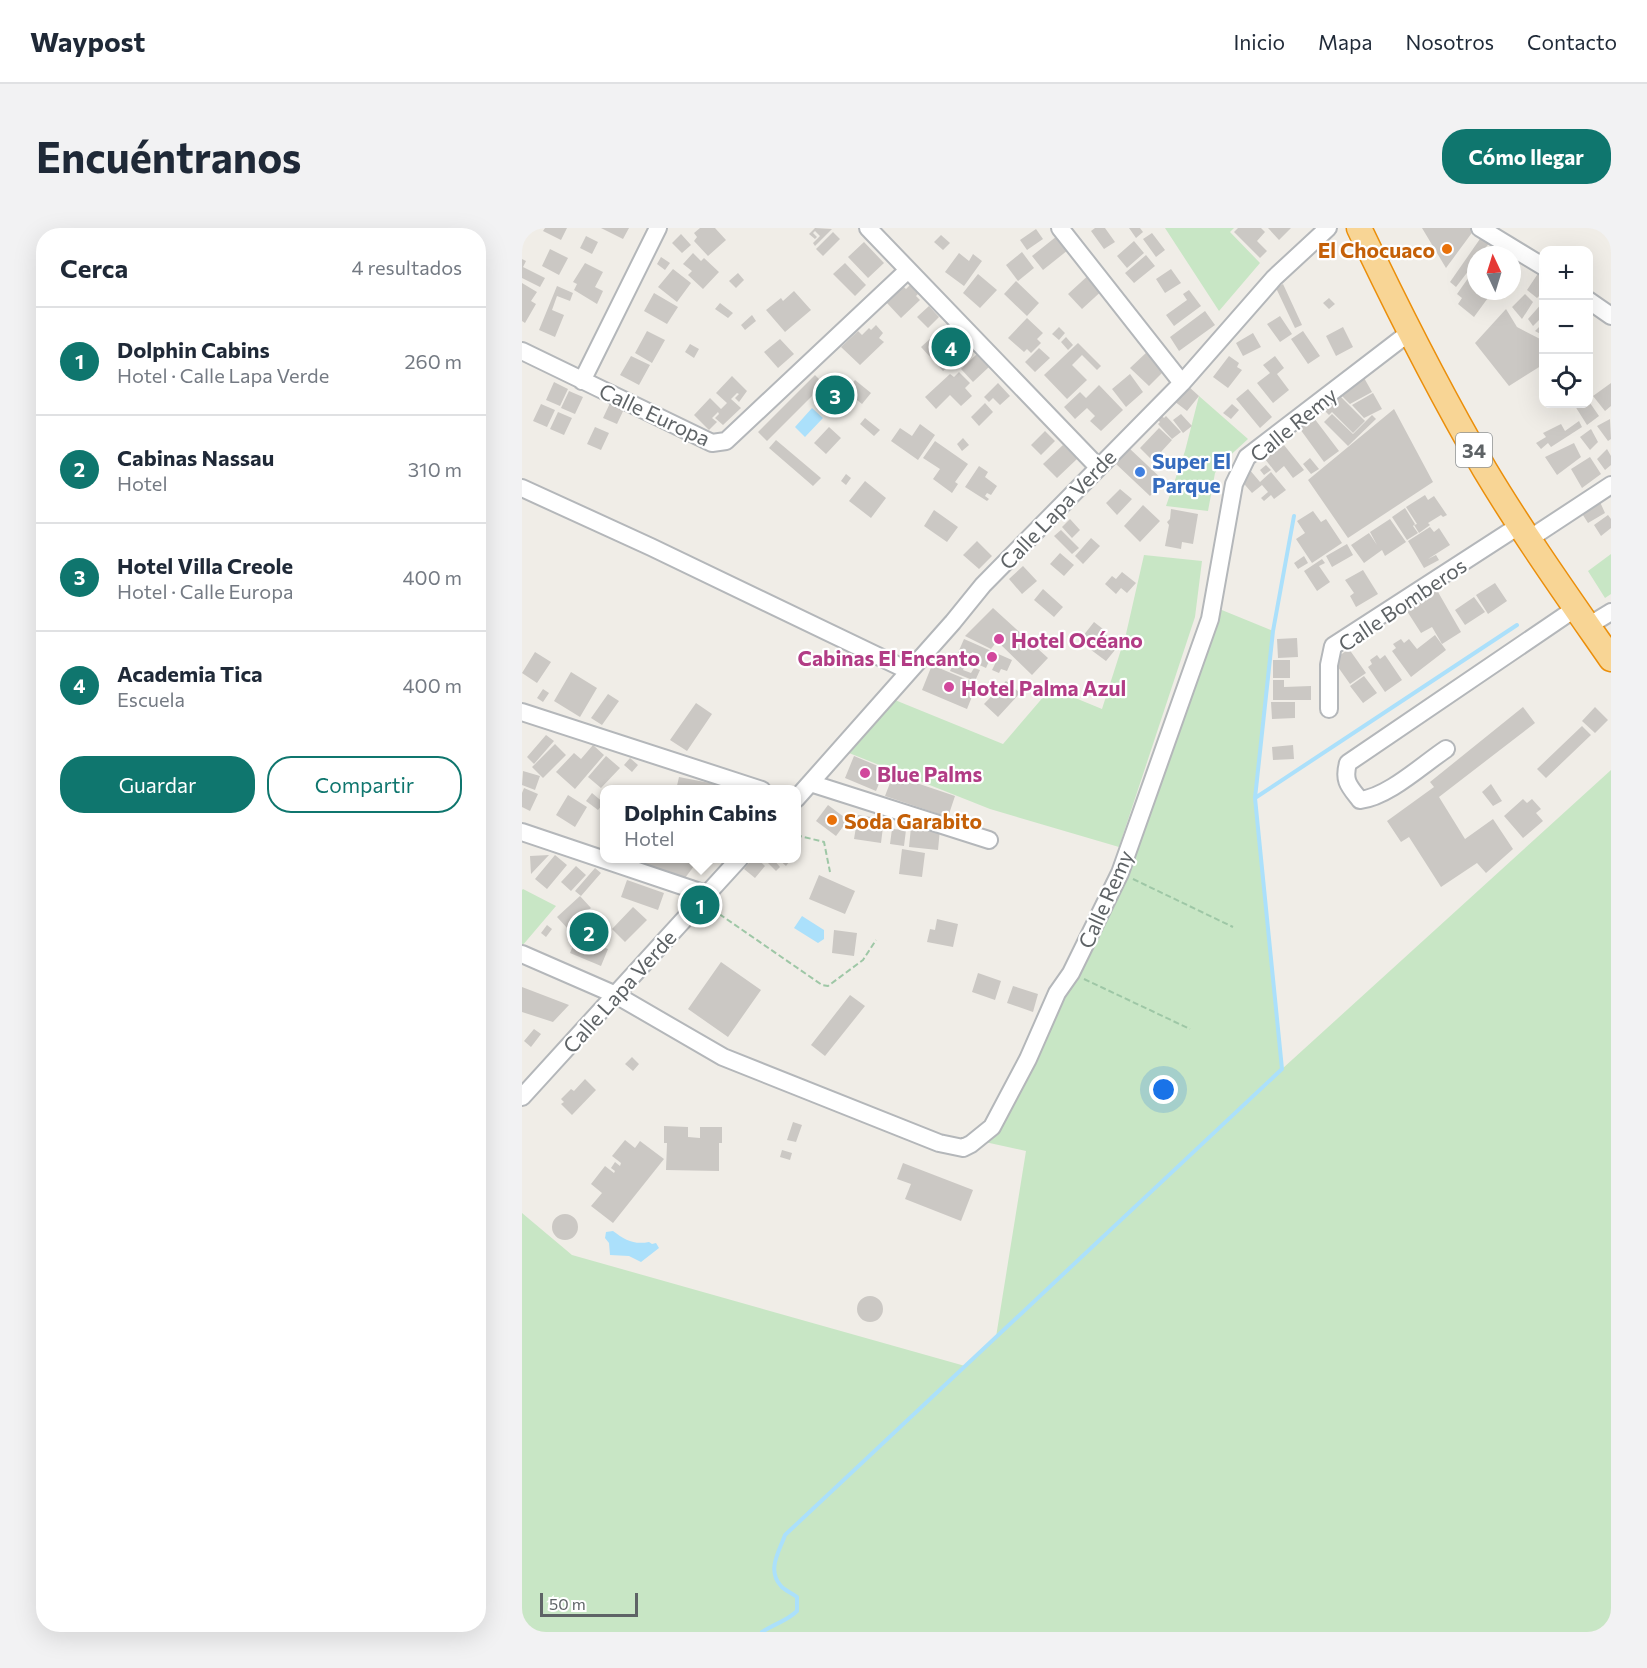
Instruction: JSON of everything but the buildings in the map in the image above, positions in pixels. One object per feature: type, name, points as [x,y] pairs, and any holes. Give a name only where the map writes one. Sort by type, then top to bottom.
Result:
[{"type":"highway","name":"34","points":[[1359,228],[1410,332],[1485,470],[1611,659]]},
{"type":"street","points":[[582,381],[658,228]]},
{"type":"street","points":[[868,228],[1098,467]]},
{"type":"street","points":[[1060,228],[1182,383]]},
{"type":"street","name":"Calle Lapa Verde","points":[[801,793],[983,585],[1182,383],[1274,278],[1328,228]]},
{"type":"street","points":[[1480,228],[1539,264]]},
{"type":"street","name":"Calle Europa","points":[[522,351],[712,443],[726,441],[909,270]]},
{"type":"street","points":[[1593,303],[1611,316]]},
{"type":"street","name":"Calle Remy","points":[[616,995],[723,1057],[939,1143],[963,1148],[992,1127],[1028,1059],[1056,993],[1071,973],[1120,873],[1210,619],[1234,484],[1247,458],[1410,332]]},
{"type":"street","points":[[1525,532],[1611,485]]},
{"type":"street","points":[[522,488],[651,547],[909,671]]},
{"type":"street","name":"Calle Bomberos","points":[[1329,709],[1329,665],[1333,646],[1525,532]]},
{"type":"street","points":[[1446,749],[1383,793],[1370,799],[1360,800],[1348,784],[1345,774],[1348,763],[1582,617],[1611,612]]},
{"type":"street","points":[[522,712],[750,785]]},
{"type":"street","points":[[810,783],[989,840]]},
{"type":"street","points":[[522,832],[600,860]]},
{"type":"street","points":[[607,863],[703,898]]},
{"type":"street","name":"Calle Lapa Verde","points":[[526,1089],[616,995],[735,863]]},
{"type":"street","points":[[522,954],[616,995]]},
{"type":"path","points":[[801,837],[824,842],[830,872]]},
{"type":"path","points":[[1120,873],[1233,927]]},
{"type":"path","points":[[703,898],[822,985],[828,986],[863,960],[876,940]]},
{"type":"path","points":[[1071,973],[1190,1029]]},
{"type":"green space","points":[[1165,228],[1234,228],[1230,232],[1260,263],[1219,311]]},
{"type":"green space","points":[[1199,396],[1248,439],[1223,462],[1215,473],[1208,511],[1166,506],[1185,451]]},
{"type":"green space","points":[[1611,554],[1611,594],[1605,598],[1588,571]]},
{"type":"green space","points":[[1144,555],[1202,561],[1195,617],[1119,847],[990,809],[844,751],[890,698],[1003,744],[1051,688],[1102,709],[1126,634]]},
{"type":"green space","points":[[1212,606],[1273,631],[1255,798],[1282,1069],[1611,770],[1611,1632],[522,1632],[522,1213],[572,1255],[965,1366],[996,1337],[1026,1151],[985,1142],[1117,878]]},
{"type":"green space","points":[[522,890],[556,906],[522,946]]},
{"type":"water","points":[[812,408],[823,418],[805,437],[795,427]]},
{"type":"water","points":[[802,916],[824,930],[824,939],[818,943],[794,928]]},
{"type":"water","points":[[613,1231],[634,1242],[656,1243],[659,1248],[641,1262],[629,1256],[610,1255],[609,1243],[605,1238],[606,1232]]},
{"type":"waterway","points":[[762,1632],[797,1611],[797,1597],[782,1587],[777,1580],[774,1567],[785,1535],[1282,1069],[1255,798],[1273,631],[1294,516]]},
{"type":"waterway","points":[[1255,798],[1517,625]]},
{"type":"place","name":"El Chocuaco","points":[[1447,249]]},
{"type":"place","name":"Academia Tica","points":[[951,347]]},
{"type":"place","name":"Hotel Villa Creole","points":[[835,395]]},
{"type":"place","name":"Super El Parque","points":[[1140,472]]},
{"type":"place","name":"Hotel Océano","points":[[999,639]]},
{"type":"place","name":"Cabinas El Encanto","points":[[992,657]]},
{"type":"place","name":"Hotel Palma Azul","points":[[949,687]]},
{"type":"place","name":"Blue Palms","points":[[865,773]]},
{"type":"place","name":"Soda Garabito","points":[[832,820]]},
{"type":"place","name":"Dolphin Cabins","points":[[700,905]]},
{"type":"place","name":"Cabinas Nassau","points":[[589,932]]}]
